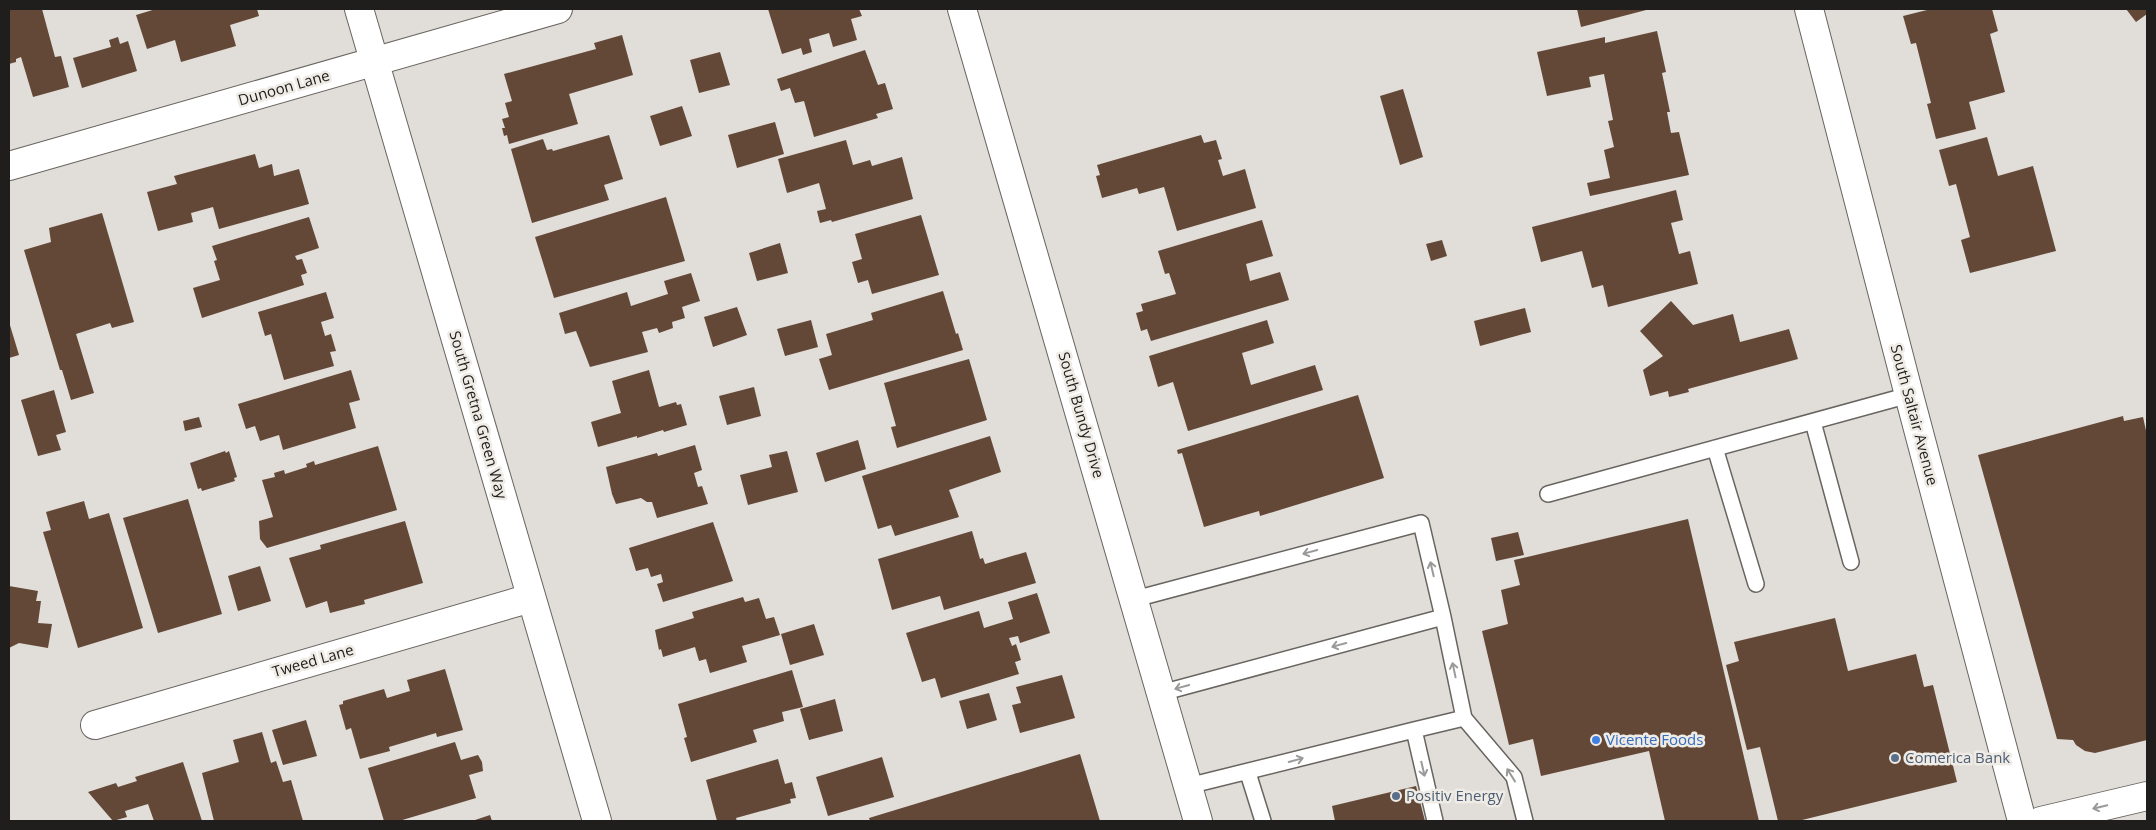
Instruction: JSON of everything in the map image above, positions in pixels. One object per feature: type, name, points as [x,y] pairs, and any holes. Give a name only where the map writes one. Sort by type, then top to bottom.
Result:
[{"type":"street","name":"South Gretna Green Way","points":[[359,9],[597,821]]},
{"type":"street","name":"Dunoon Lane","points":[[9,166],[558,9]]},
{"type":"street","name":"South Bundy Drive","points":[[962,9],[1198,821]]},
{"type":"street","name":"South Saltair Avenue","points":[[1809,9],[1908,395],[2022,821]]},
{"type":"street","name":"Tweed Lane","points":[[95,725],[531,598]]},
{"type":"street","points":[[2041,821],[2147,796]]},
{"type":"lane","points":[[1548,494],[1908,395]]},
{"type":"lane","points":[[1813,422],[1851,562]]},
{"type":"lane","points":[[1715,448],[1756,584]]},
{"type":"lane","points":[[1135,600],[1421,523],[1464,718],[1514,777],[1525,821]]},
{"type":"lane","points":[[1161,693],[1443,617]]},
{"type":"lane","points":[[1188,786],[1248,773],[1464,718]]},
{"type":"lane","points":[[1414,730],[1435,821]]},
{"type":"lane","points":[[1248,773],[1262,821]]},
{"type":"building","points":[[9,9],[42,9],[55,57],[61,56],[69,87],[33,97],[21,57],[16,59],[16,62],[9,64]]},
{"type":"building","points":[[156,9],[257,9],[259,16],[230,25],[236,46],[181,62],[175,40],[147,49],[136,15]]},
{"type":"building","points":[[768,9],[859,9],[862,16],[851,19],[857,40],[833,47],[829,33],[809,39],[812,52],[803,55],[801,48],[782,54]]},
{"type":"building","points":[[1577,9],[1650,9],[1581,27]]},
{"type":"building","points":[[1931,9],[1992,9],[1998,31],[1990,34],[2005,92],[1969,102],[1976,129],[1936,139],[1927,104],[1931,103],[1916,43],[1911,44],[1903,16]]},
{"type":"building","points":[[2126,9],[2147,9],[2147,14],[2136,22]]},
{"type":"building","points":[[1657,31],[1666,72],[1662,73],[1670,112],[1667,112],[1671,133],[1679,132],[1689,175],[1590,196],[1587,183],[1610,178],[1604,150],[1614,147],[1608,121],[1613,120],[1604,74],[1589,77],[1591,87],[1547,96],[1537,52],[1605,37],[1605,43]]},
{"type":"building","points":[[622,35],[633,75],[569,94],[578,124],[509,144],[507,135],[504,136],[502,128],[505,128],[502,119],[509,117],[505,103],[512,101],[504,74],[596,49],[594,43]]},
{"type":"building","points":[[118,37],[120,44],[128,41],[137,71],[82,88],[73,58],[111,47],[109,40]]},
{"type":"building","points":[[865,50],[878,85],[885,83],[893,109],[876,114],[878,118],[814,137],[804,101],[795,103],[790,88],[781,91],[777,79]]},
{"type":"building","points":[[720,52],[730,85],[699,93],[690,60]]},
{"type":"building","points":[[1403,89],[1423,157],[1400,165],[1380,96]]},
{"type":"building","points":[[682,106],[692,136],[660,146],[650,116]]},
{"type":"building","points":[[775,122],[784,154],[737,168],[728,135]]},
{"type":"building","points":[[609,135],[623,179],[604,185],[609,200],[532,223],[511,149],[543,139],[547,150],[552,149],[553,151]]},
{"type":"building","points":[[1201,135],[1204,143],[1216,140],[1222,159],[1218,160],[1223,176],[1245,169],[1256,208],[1177,231],[1164,187],[1139,194],[1137,188],[1102,198],[1096,176],[1100,175],[1097,165]]},
{"type":"building","points":[[1987,137],[1998,176],[2033,166],[2056,251],[1970,273],[1961,240],[1970,237],[1956,184],[1949,186],[1939,150]]},
{"type":"building","points":[[846,140],[853,165],[870,160],[872,166],[902,157],[913,199],[832,222],[831,220],[820,223],[817,211],[826,209],[819,183],[787,193],[778,159]]},
{"type":"building","points":[[255,154],[259,168],[272,164],[274,176],[299,169],[309,204],[219,229],[213,207],[191,213],[193,222],[158,231],[147,192],[177,184],[174,176]]},
{"type":"building","points":[[1676,190],[1683,220],[1671,223],[1679,254],[1690,251],[1698,284],[1608,307],[1603,285],[1592,288],[1582,251],[1541,262],[1532,227]]},
{"type":"building","points":[[666,197],[685,261],[554,298],[535,237]]},
{"type":"building","points":[[102,213],[134,322],[112,328],[110,323],[76,334],[94,393],[71,400],[62,370],[60,370],[24,250],[51,242],[49,228]]},
{"type":"building","points":[[921,215],[939,275],[872,294],[868,280],[858,283],[852,262],[862,259],[855,234]]},
{"type":"building","points":[[309,217],[319,248],[295,256],[297,260],[302,259],[307,273],[301,275],[304,285],[202,318],[193,288],[220,280],[214,261],[217,260],[212,246]]},
{"type":"building","points":[[1262,220],[1273,256],[1246,264],[1250,281],[1280,272],[1289,300],[1151,341],[1147,329],[1141,331],[1136,313],[1143,311],[1141,304],[1176,294],[1169,273],[1165,274],[1158,251]]},
{"type":"building","points":[[1442,240],[1447,256],[1431,261],[1426,244]]},
{"type":"building","points":[[780,243],[788,273],[757,281],[749,253]]},
{"type":"building","points":[[691,273],[700,301],[682,307],[685,318],[672,322],[673,328],[659,333],[657,328],[642,332],[648,352],[590,367],[576,331],[565,334],[559,313],[627,292],[631,306],[668,294],[664,281]]},
{"type":"building","points":[[943,291],[963,350],[829,390],[819,359],[832,355],[826,334],[873,320],[871,313]]},
{"type":"building","points":[[326,292],[334,318],[321,322],[325,336],[331,334],[336,351],[330,352],[334,366],[284,380],[271,334],[265,336],[258,312]]},
{"type":"building","points":[[1671,301],[1693,325],[1733,314],[1740,342],[1789,329],[1798,359],[1688,389],[1689,392],[1669,397],[1668,391],[1650,396],[1643,370],[1663,356],[1640,331]]},
{"type":"building","points":[[737,307],[747,335],[713,347],[704,317]]},
{"type":"building","points":[[1525,308],[1531,332],[1480,346],[1474,321]]},
{"type":"building","points":[[811,320],[818,347],[785,356],[777,329]]},
{"type":"building","points":[[1267,320],[1274,343],[1242,353],[1251,385],[1315,365],[1323,390],[1188,431],[1173,382],[1158,387],[1149,356]]},
{"type":"building","points":[[9,322],[19,355],[9,358]]},
{"type":"building","points":[[969,359],[987,420],[897,448],[891,427],[896,426],[884,383]]},
{"type":"building","points":[[351,370],[360,400],[349,403],[356,428],[283,450],[279,435],[260,441],[255,426],[246,429],[238,404]]},
{"type":"building","points":[[649,370],[659,407],[676,402],[677,405],[681,404],[687,425],[598,447],[591,422],[621,413],[612,381]]},
{"type":"building","points":[[754,387],[761,416],[727,425],[719,396]]},
{"type":"building","points":[[54,390],[66,432],[56,435],[61,450],[38,456],[21,400]]},
{"type":"building","points":[[1358,395],[1384,478],[1260,516],[1259,511],[1204,527],[1182,453],[1178,454],[1177,450]]},
{"type":"building","points":[[2123,416],[2124,421],[2143,417],[2147,435],[2147,740],[2095,753],[2085,751],[2076,745],[2073,740],[2057,739],[1978,455]]},
{"type":"building","points":[[199,417],[202,427],[185,431],[183,421]]},
{"type":"building","points":[[990,436],[1001,472],[949,490],[959,517],[895,536],[891,525],[878,529],[862,476]]},
{"type":"building","points":[[858,440],[866,469],[825,482],[816,453]]},
{"type":"building","points":[[695,445],[702,470],[694,473],[698,487],[702,486],[708,504],[657,518],[652,502],[647,502],[641,498],[616,504],[606,467],[657,453],[658,456]]},
{"type":"building","points":[[378,446],[397,510],[267,548],[260,539],[259,521],[273,517],[262,480],[275,477],[274,473],[284,470],[285,474],[307,467],[306,464],[314,461],[315,465]]},
{"type":"building","points":[[225,451],[226,453],[229,451],[237,477],[234,478],[235,481],[202,491],[201,488],[198,489],[190,463]]},
{"type":"building","points":[[787,451],[798,492],[748,505],[740,475],[772,467],[769,455]]},
{"type":"building","points":[[188,499],[222,614],[158,633],[123,518]]},
{"type":"building","points":[[84,501],[89,519],[109,513],[143,628],[78,648],[43,532],[51,530],[46,512]]},
{"type":"building","points":[[1688,519],[1759,821],[1665,821],[1649,751],[1541,776],[1533,739],[1509,745],[1482,631],[1508,624],[1501,590],[1520,585],[1514,560]]},
{"type":"building","points":[[405,521],[423,583],[364,600],[365,604],[330,613],[327,601],[306,608],[289,558],[321,549],[320,545]]},
{"type":"building","points":[[713,522],[733,581],[663,602],[657,584],[663,582],[661,574],[651,577],[648,568],[636,571],[629,548]]},
{"type":"building","points":[[972,531],[980,559],[983,558],[985,564],[1026,552],[1036,583],[944,610],[940,596],[892,610],[878,559]]},
{"type":"building","points":[[1518,532],[1524,555],[1496,561],[1491,538]]},
{"type":"building","points":[[260,566],[271,601],[238,611],[228,576]]},
{"type":"building","points":[[9,586],[38,591],[36,601],[41,601],[38,623],[52,624],[48,648],[19,643],[9,648]]},
{"type":"building","points":[[1037,593],[1050,633],[1020,643],[1018,636],[1009,638],[1012,646],[1016,644],[1021,660],[1015,662],[1019,674],[941,698],[935,678],[922,682],[906,633],[979,611],[984,628],[1013,619],[1008,602]]},
{"type":"building","points":[[743,597],[745,602],[759,598],[766,619],[774,617],[780,635],[742,646],[747,662],[710,673],[706,659],[699,661],[695,647],[663,657],[661,649],[659,650],[655,630],[694,618],[692,612]]},
{"type":"building","points":[[1835,618],[1848,671],[1916,654],[1924,687],[1933,685],[1957,782],[1798,821],[1778,821],[1760,747],[1747,750],[1726,665],[1739,661],[1734,642]]},
{"type":"building","points":[[814,624],[824,655],[790,665],[781,634]]},
{"type":"building","points":[[445,669],[463,730],[437,737],[436,733],[389,747],[390,751],[360,759],[351,728],[346,730],[339,705],[343,704],[343,701],[384,689],[387,698],[410,691],[407,680]]},
{"type":"building","points":[[792,670],[803,707],[782,712],[784,721],[753,730],[757,742],[691,762],[684,738],[687,737],[678,704]]},
{"type":"building","points":[[1062,675],[1075,718],[1020,733],[1012,705],[1021,703],[1016,687]]},
{"type":"building","points":[[989,693],[997,720],[967,729],[959,701]]},
{"type":"building","points":[[835,699],[843,731],[809,740],[800,709]]},
{"type":"building","points":[[306,720],[317,756],[283,765],[272,730]]},
{"type":"building","points":[[262,732],[271,763],[276,761],[283,782],[291,780],[303,821],[214,821],[202,773],[239,762],[233,740]]},
{"type":"building","points":[[455,742],[461,760],[478,755],[482,762],[483,771],[469,775],[476,798],[399,821],[384,821],[368,768]]},
{"type":"building","points":[[1080,754],[1100,821],[870,821],[869,818]]},
{"type":"building","points":[[882,757],[894,797],[828,816],[816,777]]},
{"type":"building","points":[[778,759],[785,784],[792,782],[796,798],[790,799],[791,803],[736,818],[737,821],[717,821],[706,780]]},
{"type":"building","points":[[183,762],[202,821],[154,821],[148,804],[125,811],[127,817],[113,821],[88,792],[116,783],[118,787],[137,781],[135,777]]},
{"type":"building","name":"Positiv Energy","points":[[1416,786],[1425,821],[1335,821],[1332,806]]},
{"type":"building","points":[[490,815],[492,821],[472,821]]},
{"type":"place","name":"Vicente Foods","points":[[1596,740]]},
{"type":"place","name":"Comerica Bank","points":[[1895,758]]},
{"type":"place","name":"Positiv Energy","points":[[1396,796]]}]
